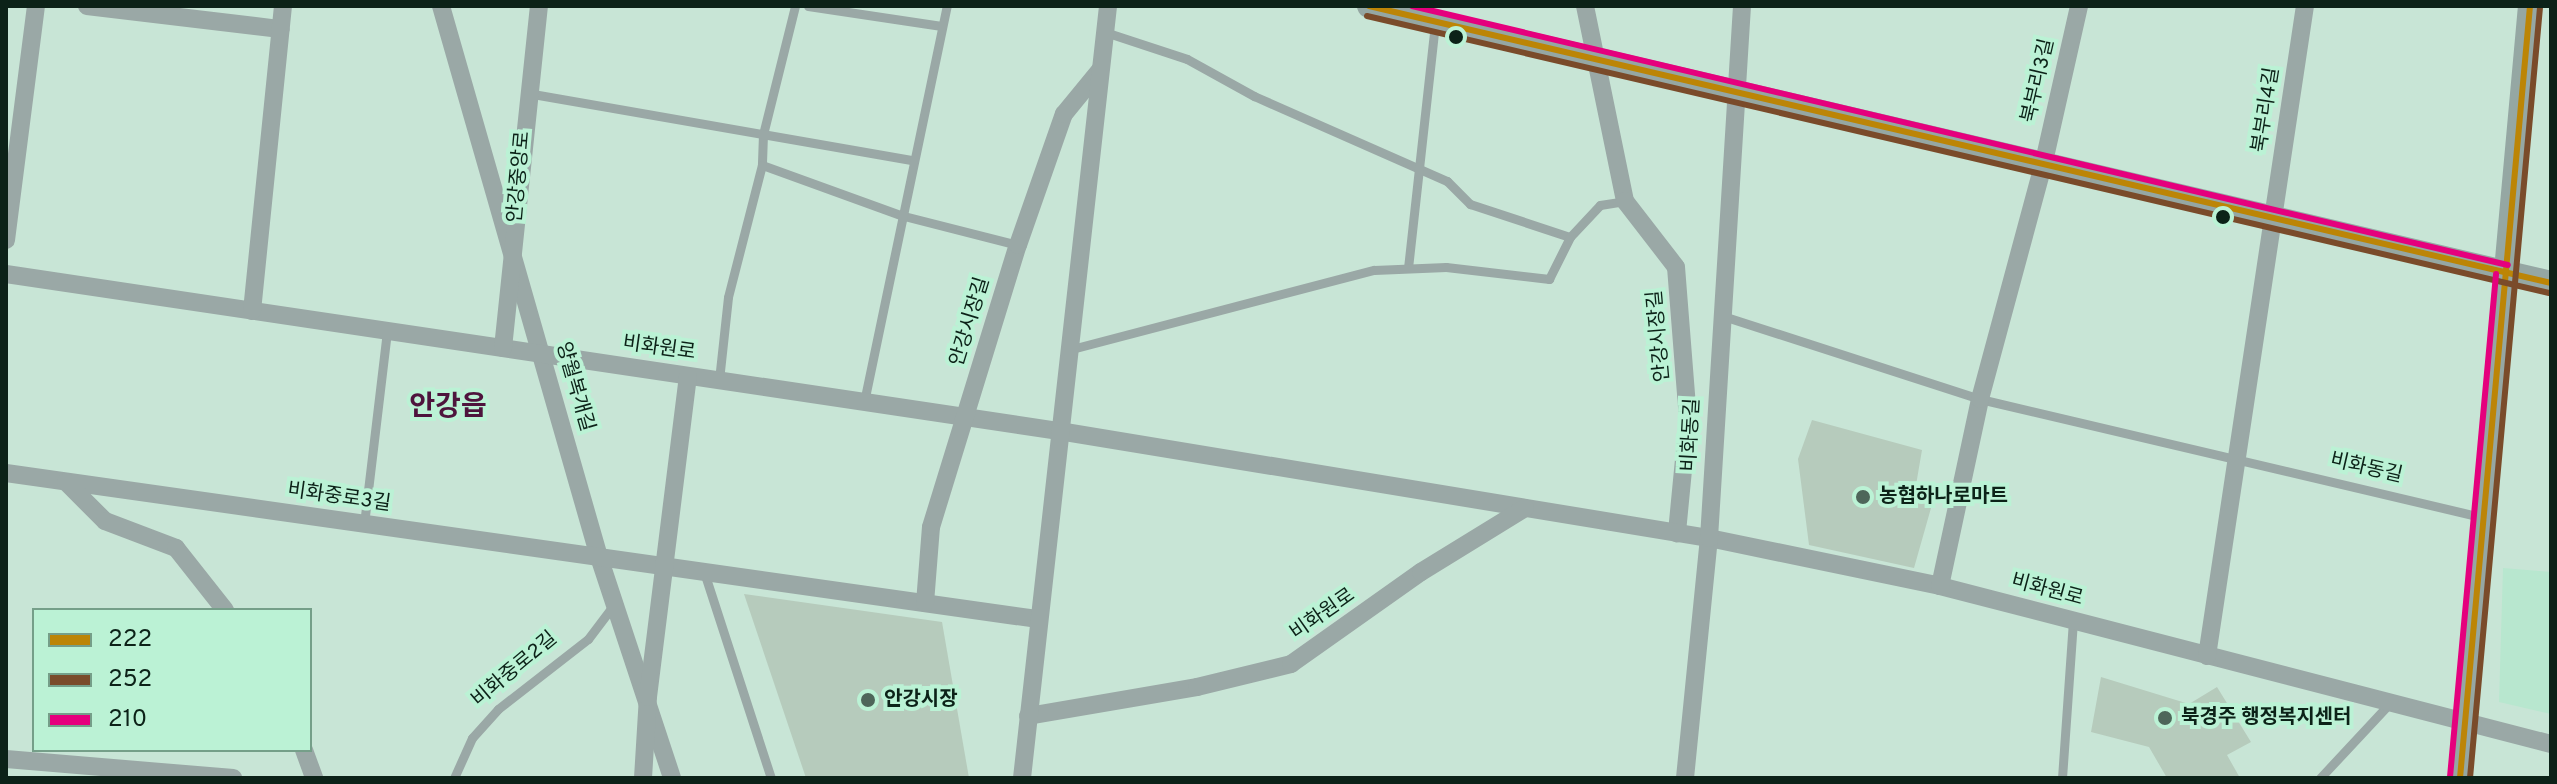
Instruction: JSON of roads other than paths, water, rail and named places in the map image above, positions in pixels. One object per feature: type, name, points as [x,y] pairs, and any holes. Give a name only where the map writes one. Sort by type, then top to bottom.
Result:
[{"type":"main road","points":[[1369,6],[2506,275],[2551,283]]},
{"type":"main road","points":[[2460,778],[2530,6]]},
{"type":"street","points":[[6,240],[36,6]]},
{"type":"street","points":[[87,6],[281,29]]},
{"type":"street","points":[[252,311],[283,6]]},
{"type":"street","name":"양월복개길","points":[[441,6],[599,557],[648,697],[672,778]]},
{"type":"street","name":"안강중앙로","points":[[503,348],[527,93],[539,6]]},
{"type":"street","points":[[1022,778],[1037,619],[1108,6]]},
{"type":"street","name":"안강시장길","points":[[1585,6],[1593,60],[1625,201],[1676,267],[1688,418],[1677,533]]},
{"type":"street","name":"비화동길","points":[[1685,778],[1709,538],[1733,93],[1742,6]]},
{"type":"street","name":"북부리3길","points":[[2043,166],[2079,6]]},
{"type":"street","name":"북부리4길","points":[[2273,220],[2305,6]]},
{"type":"street","name":"안강시장길","points":[[925,603],[931,527],[1018,245],[1064,114],[1100,70]]},
{"type":"street","points":[[1940,586],[1980,399],[2043,166]]},
{"type":"street","points":[[2207,656],[2273,220]]},
{"type":"street","name":"비화원로","points":[[6,274],[1059,431],[1709,538],[1940,586],[2551,744]]},
{"type":"street","points":[[643,778],[648,697],[688,376]]},
{"type":"street","name":"비화중로3길","points":[[6,473],[1037,619]]},
{"type":"street","points":[[66,482],[105,521],[176,548],[223,608]]},
{"type":"street","name":"비화원로","points":[[1028,716],[1197,687],[1291,664],[1421,572],[1525,508]]},
{"type":"street","points":[[305,752],[314,778]]},
{"type":"street","points":[[6,759],[233,778]]},
{"type":"lane","points":[[719,380],[728,297],[762,165],[763,134],[795,6]]},
{"type":"lane","points":[[808,6],[942,26]]},
{"type":"lane","points":[[864,402],[911,160],[947,6]]},
{"type":"lane","points":[[1408,268],[1435,22]]},
{"type":"lane","points":[[1105,32],[1187,59],[1254,96],[1447,181],[1470,204],[1570,237]]},
{"type":"lane","points":[[527,93],[911,160]]},
{"type":"lane","points":[[762,165],[900,215],[1018,245]]},
{"type":"lane","points":[[1068,350],[1330,277],[1446,267],[1549,279],[1570,237],[1600,205],[1625,201]]},
{"type":"lane","name":"비화동길","points":[[1721,315],[1980,399],[2238,463],[2484,518]]},
{"type":"lane","points":[[364,524],[387,331]]},
{"type":"lane","points":[[704,572],[771,778]]},
{"type":"lane","name":"비화중로2길","points":[[454,778],[472,738],[498,709],[588,639],[615,603]]},
{"type":"lane","points":[[2062,778],[2073,621]]},
{"type":"lane","points":[[2320,778],[2389,704]]},
{"type":"place","name":"농협하나로마트","points":[[1863,497]]},
{"type":"place","name":"안강시장","points":[[868,700]]},
{"type":"place","name":"북경주 행정복지센터","points":[[2165,718]]},
{"type":"district","name":"안강읍","points":[[448,408]]}]
